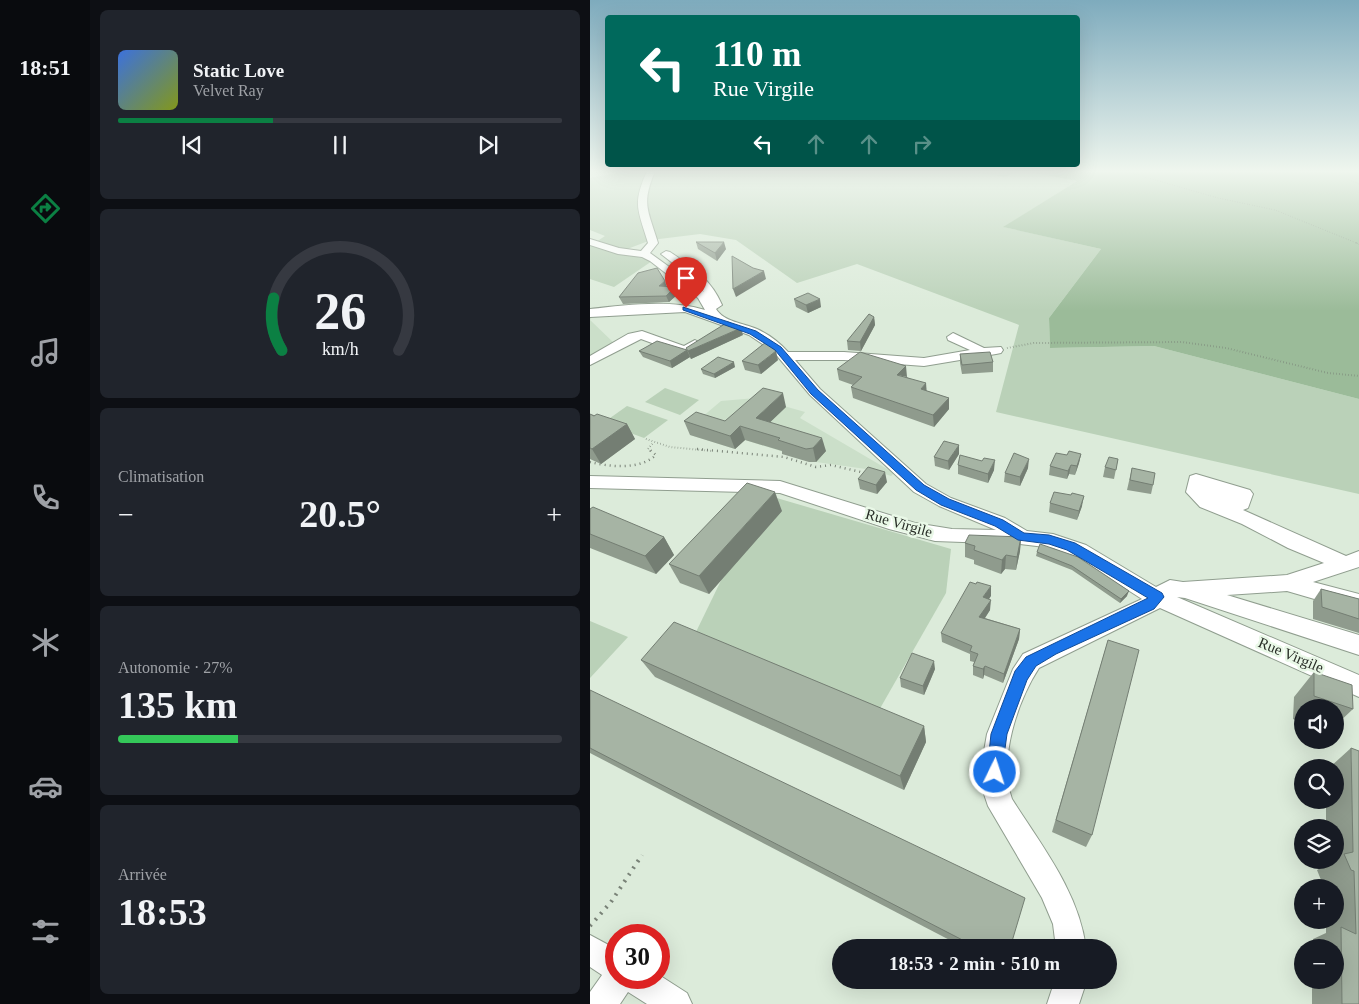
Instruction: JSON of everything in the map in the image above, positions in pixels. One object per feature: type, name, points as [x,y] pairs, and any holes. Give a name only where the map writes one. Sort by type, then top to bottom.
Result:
[{"type":"street","points":[[590,360],[633,337],[642,335],[684,351],[723,328],[716,321],[702,296],[654,248],[646,218]]},
{"type":"street","points":[[590,242],[618,251],[654,248]]},
{"type":"street","points":[[592,313],[617,310],[686,308],[713,314],[753,332],[778,348],[815,392],[920,488],[945,502],[999,523],[1022,537]]},
{"type":"street","points":[[953,336],[976,348],[981,353]]},
{"type":"street","points":[[784,356],[844,356],[924,362],[996,350]]},
{"type":"street","name":"Rue Virgile","points":[[590,482],[780,487],[807,493],[906,528],[938,534],[1022,537],[1049,540],[1071,546],[1157,597],[1324,668],[1359,686]]},
{"type":"street","points":[[1195,492],[1206,504],[1248,519],[1295,543],[1351,561]]},
{"type":"street","points":[[1183,590],[1287,583],[1351,561]]},
{"type":"street","points":[[1287,583],[1359,603]]},
{"type":"street","points":[[1070,939],[1068,923],[1052,888],[1001,806],[995,788],[995,757],[999,734],[1021,676],[1031,661],[1149,605],[1170,588],[1183,590],[1359,645]]},
{"type":"street","points":[[590,950],[605,959]]},
{"type":"street","points":[[601,1004],[611,989]]},
{"type":"street","points":[[652,989],[676,1004]]},
{"type":"street","points":[[1063,1004],[1068,989]]},
{"type":"path","points":[[1294,218],[1359,244]]},
{"type":"path","points":[[996,350],[1034,343],[1182,342],[1226,348],[1244,354],[1328,373],[1359,376]]},
{"type":"path","points":[[646,439],[653,443],[670,447],[784,457],[816,467],[831,465],[871,473]]},
{"type":"path","points":[[590,462],[601,466],[647,463],[656,455],[648,449],[653,443]]},
{"type":"path","points":[[590,926],[612,902],[642,855]]},
{"type":"shaded area","points":[[590,218],[1019,218],[1004,227],[1101,249],[1049,318],[1050,348],[1154,346],[1359,399],[1359,494],[996,412],[1019,325],[857,264],[797,283],[736,240],[700,234],[651,240],[622,251],[596,242],[605,236],[590,230]]},
{"type":"shaded area","points":[[1018,218],[1359,218],[1359,399],[1154,346],[1050,348],[1049,318],[1101,249],[1003,227]]},
{"type":"shaded area","points":[[590,244],[652,261],[614,287],[590,279]]},
{"type":"shaded area","points":[[590,311],[595,311],[590,320]]},
{"type":"shaded area","points":[[590,320],[615,344],[590,358]]},
{"type":"shaded area","points":[[665,388],[699,400],[680,415],[645,402]]},
{"type":"shaded area","points":[[756,398],[805,412],[800,418],[894,473],[891,476],[873,470],[816,462],[745,440],[735,449],[690,435],[701,426],[695,423],[721,401]]},
{"type":"shaded area","points":[[627,406],[668,420],[644,438],[603,423]]},
{"type":"shaded area","points":[[763,494],[951,549],[946,593],[878,712],[695,634]]},
{"type":"shaded area","points":[[590,621],[628,637],[590,678]]},
{"type":"building","points":[[696,242],[724,242],[715,253]]},
{"type":"building","points":[[732,256],[753,268],[764,271],[733,289]]},
{"type":"building","points":[[657,268],[665,281],[659,286],[675,287],[666,296],[619,297],[638,273]]},
{"type":"building","points":[[808,293],[820,299],[806,305],[794,299]]},
{"type":"building","points":[[869,314],[874,317],[860,342],[847,341]]},
{"type":"building","points":[[728,322],[741,328],[688,351],[686,348]]},
{"type":"building","points":[[657,341],[687,350],[670,361],[639,351]]},
{"type":"building","points":[[766,342],[776,351],[758,365],[742,361]]},
{"type":"building","points":[[860,352],[906,366],[897,375],[926,383],[921,389],[949,398],[933,415],[851,387],[862,377],[837,369]]},
{"type":"building","points":[[990,352],[993,362],[962,365],[960,354]]},
{"type":"building","points":[[718,357],[734,362],[714,374],[701,369]]},
{"type":"building","points":[[763,388],[783,393],[756,418],[822,438],[813,448],[806,449],[778,440],[780,438],[740,426],[730,436],[684,421],[696,412],[725,421]]},
{"type":"building","points":[[590,414],[594,416],[597,414],[627,424],[592,449],[590,448]]},
{"type":"building","points":[[944,441],[959,445],[948,461],[934,457]]},
{"type":"building","points":[[1069,451],[1081,454],[1077,466],[1071,465],[1068,471],[1050,466],[1056,453],[1067,455]]},
{"type":"building","points":[[1014,453],[1029,459],[1020,477],[1005,473]]},
{"type":"building","points":[[960,455],[982,461],[984,458],[995,460],[988,474],[958,465]]},
{"type":"building","points":[[1109,457],[1118,459],[1116,470],[1105,467]]},
{"type":"building","points":[[868,467],[885,472],[876,485],[858,479]]},
{"type":"building","points":[[1132,468],[1155,473],[1153,485],[1130,480]]},
{"type":"building","points":[[747,483],[775,492],[699,576],[669,564]]},
{"type":"building","points":[[1054,492],[1084,496],[1079,511],[1050,503]]},
{"type":"building","points":[[593,507],[664,537],[645,556],[590,534],[590,509]]},
{"type":"building","points":[[969,535],[1021,537],[1017,557],[1006,555],[1002,560],[974,550],[975,546],[965,543]]},
{"type":"building","points":[[1040,544],[1078,557],[1129,591],[1121,599],[1072,566],[1037,552]]},
{"type":"building","points":[[970,582],[991,586],[983,597],[991,600],[979,617],[1020,629],[1004,674],[985,666],[983,669],[973,666],[978,654],[970,651],[972,646],[941,633]]},
{"type":"building","points":[[1321,589],[1359,599],[1359,619],[1322,607]]},
{"type":"building","points":[[674,622],[924,726],[900,776],[641,660]]},
{"type":"building","points":[[1108,640],[1139,650],[1092,835],[1056,820]]},
{"type":"building","points":[[912,653],[934,661],[923,686],[900,678]]},
{"type":"building","points":[[1314,672],[1352,685],[1353,709],[1344,706],[1344,699],[1323,699],[1314,696]]},
{"type":"building","points":[[590,690],[1025,898],[1013,939],[961,939],[590,748]]},
{"type":"building","points":[[1351,748],[1359,751],[1359,1004],[1342,1004],[1342,989],[1344,989],[1344,939],[1341,939],[1341,929],[1344,928],[1356,934],[1354,871],[1351,870],[1344,854],[1353,852]]},
{"type":"route","points":[[686,308],[753,332],[778,348],[815,392],[920,488],[945,502],[999,523],[1022,537],[1049,540],[1071,546],[1096,559],[1137,587],[1157,597],[1149,605],[1031,661],[1021,676],[999,734],[995,757],[995,772]]}]
